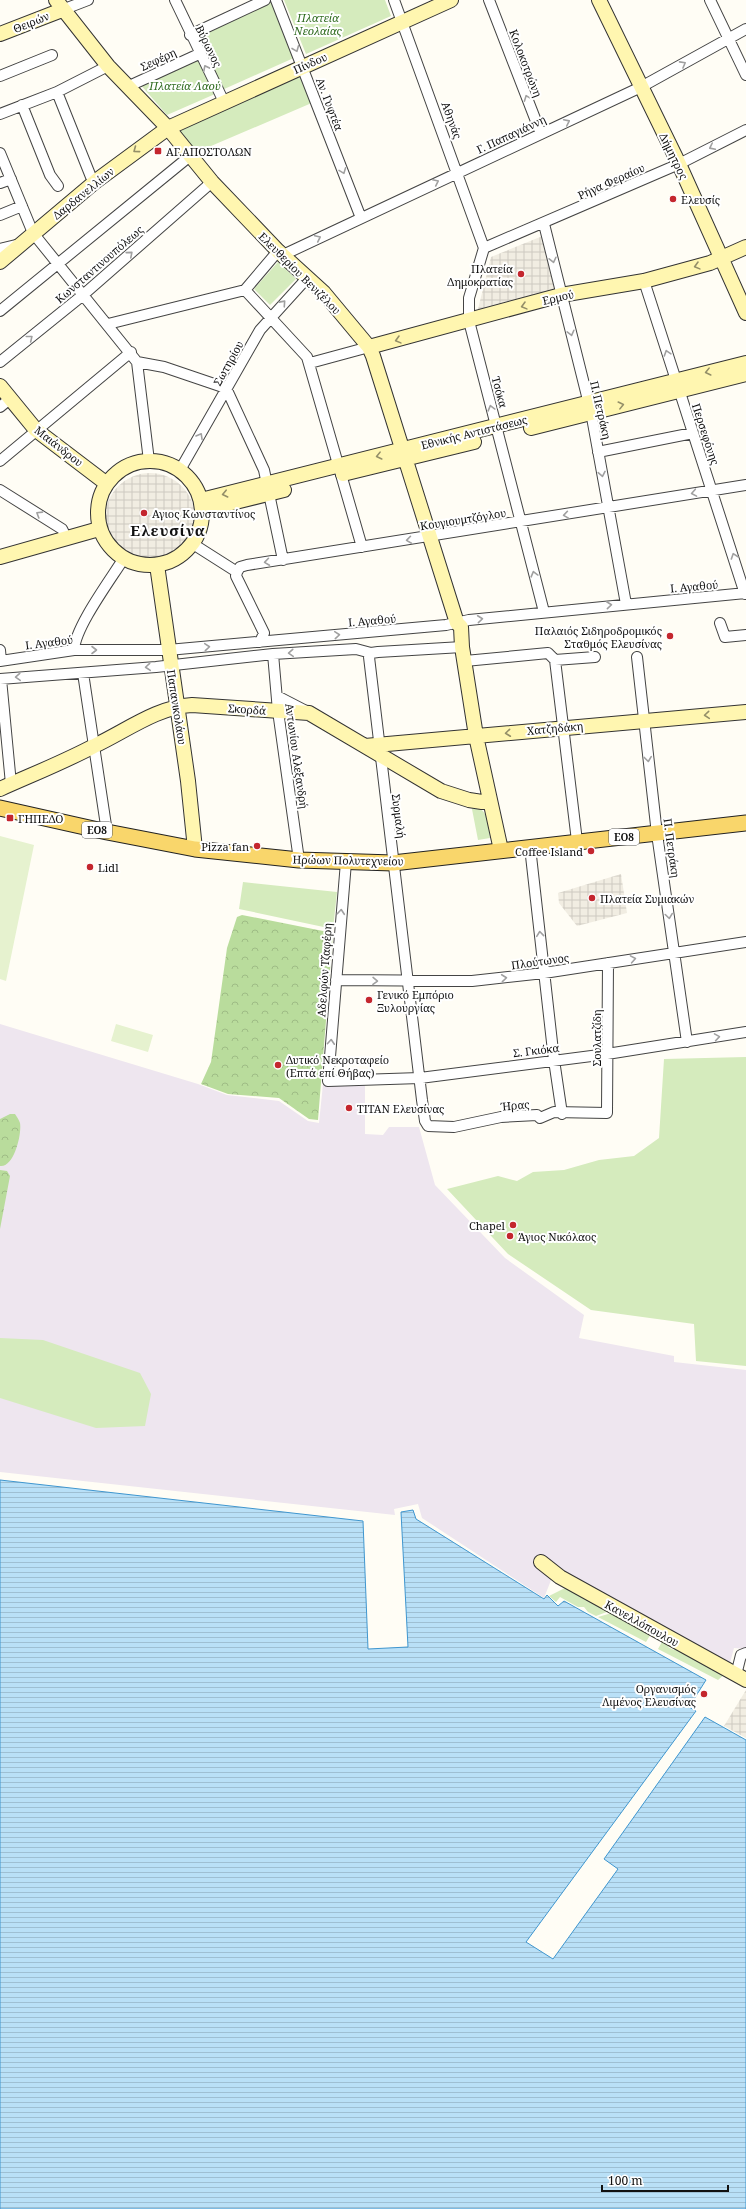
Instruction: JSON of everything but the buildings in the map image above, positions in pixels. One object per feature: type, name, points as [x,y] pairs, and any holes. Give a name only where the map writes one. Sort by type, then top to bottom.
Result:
[{"type":"main road","name":"Ηρώων Πολυτεχνείου","points":[[0,808],[107,832],[195,849],[299,860],[393,863],[746,823]]},
{"type":"street","points":[[59,5],[88,0]]},
{"type":"street","name":"Βύρωνος","points":[[175,0],[199,54],[224,102]]},
{"type":"street","points":[[190,35],[265,0]]},
{"type":"street","name":"Αν. Γυφτέα","points":[[276,0],[361,218]]},
{"type":"street","name":"Αθηνάς","points":[[394,0],[458,172],[484,248]]},
{"type":"street","name":"Πίνδου","points":[[168,128],[452,0]]},
{"type":"street","name":"Κολοκοτρώνη","points":[[489,0],[541,134]]},
{"type":"street","name":"Δήμητρος","points":[[599,0],[679,164],[746,313]]},
{"type":"street","points":[[710,0],[746,75]]},
{"type":"street","name":"Θειρών","points":[[0,34],[59,5]]},
{"type":"street","name":"Ελευθερίου Βενιζέλου","points":[[59,5],[108,66],[168,128],[212,182],[281,253],[308,277],[341,313],[369,347],[374,356],[457,623],[461,627],[463,654],[476,736],[501,850]]},
{"type":"street","name":"Γ. Παπαγιάννη","points":[[281,253],[361,218],[641,87],[746,29]]},
{"type":"street","name":"Σεφέρη","points":[[127,87],[199,54]]},
{"type":"street","points":[[0,76],[52,55]]},
{"type":"street","points":[[0,114],[57,92],[108,66]]},
{"type":"street","points":[[57,92],[91,177],[96,181]]},
{"type":"street","points":[[22,105],[50,175],[58,186]]},
{"type":"street","name":"Δαρδανελλίων","points":[[0,262],[96,181],[168,128]]},
{"type":"street","name":"Ρήγα Φεραίου","points":[[484,248],[544,224],[679,164],[746,130]]},
{"type":"street","points":[[0,153],[33,233],[131,352],[137,362],[149,461]]},
{"type":"street","points":[[0,312],[190,156]]},
{"type":"street","points":[[0,183],[11,179]]},
{"type":"street","name":"Κωνσταντινουπόλεως","points":[[0,362],[83,295],[212,182]]},
{"type":"street","points":[[0,215],[22,206]]},
{"type":"street","name":"Π. Πετράκη","points":[[544,224],[589,407],[626,604]]},
{"type":"street","points":[[0,249],[20,244]]},
{"type":"street","name":"Ερμού","points":[[369,347],[561,296],[644,281],[721,258],[746,247]]},
{"type":"street","name":"Τσόκα","points":[[484,248],[469,298],[469,321],[544,612]]},
{"type":"street","points":[[108,324],[245,290],[281,253]]},
{"type":"street","name":"Σωτηρίου","points":[[180,470],[260,330],[270,316],[308,277]]},
{"type":"street","name":"Περσεφόνης","points":[[644,281],[746,594]]},
{"type":"street","points":[[245,290],[307,357],[310,363],[362,546]]},
{"type":"street","points":[[310,363],[369,347]]},
{"type":"street","points":[[0,461],[131,352]]},
{"type":"street","points":[[137,362],[164,367],[220,386],[227,390],[264,470],[270,489],[283,560]]},
{"type":"street","name":"Εθνικής Αντιστάσεως","points":[[677,386],[746,363]]},
{"type":"street","name":"Εθνικής Αντιστάσεως","points":[[202,505],[497,432],[589,407],[677,386],[746,374]]},
{"type":"street","name":"Μαιάνδρου","points":[[0,386],[5,403],[36,430],[107,484]]},
{"type":"street","points":[[598,452],[693,433]]},
{"type":"street","points":[[149,461],[167,463],[180,470],[192,482],[202,505],[202,524],[193,544],[186,552],[172,560],[157,565],[140,564],[124,558],[113,550],[99,529],[98,509],[102,494],[107,484],[122,469],[136,463],[149,461]]},
{"type":"street","name":"Κουγιουμτζόγλου","points":[[237,572],[240,568],[247,565],[362,546],[520,523],[746,485]]},
{"type":"street","points":[[0,490],[62,528],[67,539]]},
{"type":"street","points":[[0,557],[99,529]]},
{"type":"street","points":[[193,544],[237,572],[236,576],[264,633],[260,642]]},
{"type":"street","points":[[74,650],[74,644],[80,630],[124,558]]},
{"type":"street","name":"Παπανικολάου","points":[[157,565],[170,665],[188,781],[195,849]]},
{"type":"street","name":"Ι. Αγαθού","points":[[0,661],[74,650],[168,650],[457,623],[544,612],[626,604],[746,594]]},
{"type":"street","points":[[720,623],[725,637],[746,635]]},
{"type":"street","points":[[6,787],[1,679],[83,673],[273,654],[356,649],[371,653],[391,650],[463,654],[548,653],[555,660],[577,842]]},
{"type":"street","points":[[0,650],[0,661]]},
{"type":"street","name":"Συρμαλή","points":[[371,653],[369,657],[369,666],[425,1121]]},
{"type":"street","name":"Αντωνίου Αλεξανδρή","points":[[273,654],[278,711],[299,860]]},
{"type":"street","points":[[555,660],[595,657]]},
{"type":"street","name":"Π. Πετράκη","points":[[637,657],[657,834],[688,1042]]},
{"type":"street","points":[[83,673],[107,832]]},
{"type":"street","points":[[277,696],[309,713]]},
{"type":"street","name":"Σκορδά","points":[[6,787],[94,747],[161,711],[177,706],[192,705],[309,713],[365,746],[380,751],[441,791],[469,800],[482,802],[490,801]]},
{"type":"street","name":"Χατζηδάκη","points":[[380,751],[476,736],[746,712]]},
{"type":"street","points":[[530,847],[554,1060],[562,1114]]},
{"type":"street","name":"Αδελφών Τζαφέρη","points":[[328,1081],[346,862]]},
{"type":"street","name":"Πλούτωνος","points":[[336,980],[472,981],[544,973],[746,942]]},
{"type":"street","name":"Σουλατζίδη","points":[[607,1113],[608,963]]},
{"type":"street","name":"Σ. Γκιόκα","points":[[328,1081],[420,1078],[607,1054],[746,1032]]},
{"type":"street","name":"Ήρας","points":[[425,1121],[428,1126],[454,1127],[501,1117],[537,1115],[540,1118],[554,1112],[562,1114],[607,1113]]},
{"type":"street","name":"Κανελλόπουλου","points":[[541,1562],[560,1577],[741,1678]]},
{"type":"street","points":[[741,1678],[741,1656],[746,1653]]},
{"type":"shaded area","name":"Πλατεία Δημοκρατίας","points":[[545,235],[559,292],[477,313],[491,257]]},
{"type":"shaded area","points":[[150,473],[167,476],[182,486],[192,501],[195,518],[192,535],[182,550],[167,560],[150,563],[133,560],[118,550],[108,535],[105,518],[108,501],[118,486],[133,476]]},
{"type":"shaded area","name":"Πλατεία Συμιακών","points":[[621,874],[627,913],[577,926],[559,903],[558,893]]},
{"type":"shaded area","points":[[0,1024],[198,1084],[227,1095],[279,1101],[308,1121],[319,1123],[323,1084],[365,1083],[365,1134],[383,1135],[389,1127],[419,1127],[435,1185],[505,1258],[584,1315],[579,1338],[674,1356],[674,1362],[746,1370],[746,1649],[734,1648],[730,1663],[555,1570],[544,1598],[422,1518],[418,1504],[394,1509],[395,1515],[0,1472]]},
{"type":"shaded area","points":[[746,1690],[746,1738],[724,1726]]},
{"type":"green space","name":"Πλατεία Νεολαίας","points":[[284,0],[385,0],[391,16],[306,54]]},
{"type":"green space","points":[[272,2],[296,57],[222,90],[197,33]]},
{"type":"green space","name":"Πλατεία Λαού","points":[[198,57],[215,94],[167,115],[139,83]]},
{"type":"green space","points":[[303,73],[314,102],[197,152],[179,130]]},
{"type":"green space","points":[[278,262],[296,279],[270,305],[254,289]]},
{"type":"green space","points":[[471,804],[485,813],[488,821],[490,838],[478,840]]},
{"type":"green space","points":[[0,836],[34,845],[6,981],[0,979]]},
{"type":"green space","points":[[243,882],[337,892],[333,929],[239,909]]},
{"type":"green space","points":[[242,915],[333,933],[318,1120],[309,1119],[279,1098],[228,1094],[201,1084],[211,1062],[227,948],[237,917]]},
{"type":"green space","points":[[116,1024],[153,1035],[148,1052],[111,1041]]},
{"type":"green space","points":[[746,1057],[746,1366],[696,1361],[694,1324],[591,1310],[508,1254],[447,1189],[498,1176],[517,1181],[533,1172],[564,1170],[599,1160],[634,1156],[659,1138],[664,1059]]},
{"type":"green space","points":[[10,1114],[15,1114],[20,1123],[20,1135],[13,1156],[9,1162],[0,1166],[0,1119]]},
{"type":"green space","points":[[0,1170],[7,1171],[10,1176],[0,1229]]},
{"type":"green space","points":[[0,1338],[43,1340],[140,1373],[151,1394],[145,1426],[96,1428],[0,1398]]},
{"type":"green space","points":[[565,1588],[612,1610],[596,1616],[588,1612],[584,1607],[578,1607],[560,1597],[556,1602],[549,1596]]},
{"type":"green space","points":[[615,1612],[652,1632],[646,1642],[598,1617]]},
{"type":"green space","points":[[663,1640],[670,1644],[668,1647],[674,1650],[676,1648],[726,1673],[718,1680],[658,1649]]},
{"type":"water","points":[[0,1480],[363,1521],[368,1649],[408,1647],[401,1512],[413,1510],[416,1519],[544,1599],[547,1595],[558,1606],[564,1601],[706,1680],[689,1707],[696,1711],[526,1942],[553,1959],[618,1869],[604,1859],[705,1717],[746,1740],[746,2209],[0,2209]]},
{"type":"place","name":"ΑΓ.ΑΠΟΣΤΟΛΩΝ","points":[[158,151]]},
{"type":"place","name":"Ελευσίς","points":[[673,199]]},
{"type":"place","name":"Πλατεία Δημοκρατίας","points":[[521,274]]},
{"type":"place","name":"Αγιος Κωνσταντίνος","points":[[144,513]]},
{"type":"place","name":"Παλαιός Σιδηροδρομικός Σταθμός Ελευσίνας","points":[[670,636]]},
{"type":"place","name":"ΓΗΠΕΔΟ","points":[[10,818]]},
{"type":"place","name":"Pizza fan","points":[[257,846]]},
{"type":"place","name":"Coffee Island","points":[[591,851]]},
{"type":"place","name":"Lidl","points":[[90,867]]},
{"type":"place","name":"Πλατεία Συμιακών","points":[[592,898]]},
{"type":"place","name":"Γενικό Εμπόριο Ξυλουργίας","points":[[369,1000]]},
{"type":"place","name":"Δυτικό Νεκροταφείο (Επτά επί Θήβας)","points":[[278,1065]]},
{"type":"place","name":"TITAN Ελευσίνας","points":[[349,1108]]},
{"type":"place","name":"Chapel","points":[[513,1225]]},
{"type":"place","name":"Άγιος Νικόλαος","points":[[510,1236]]},
{"type":"place","name":"Οργανισμός Λιμένος Ελευσίνας","points":[[704,1694]]},
{"type":"district","name":"Ελευσίνα","points":[[168,530]]}]
